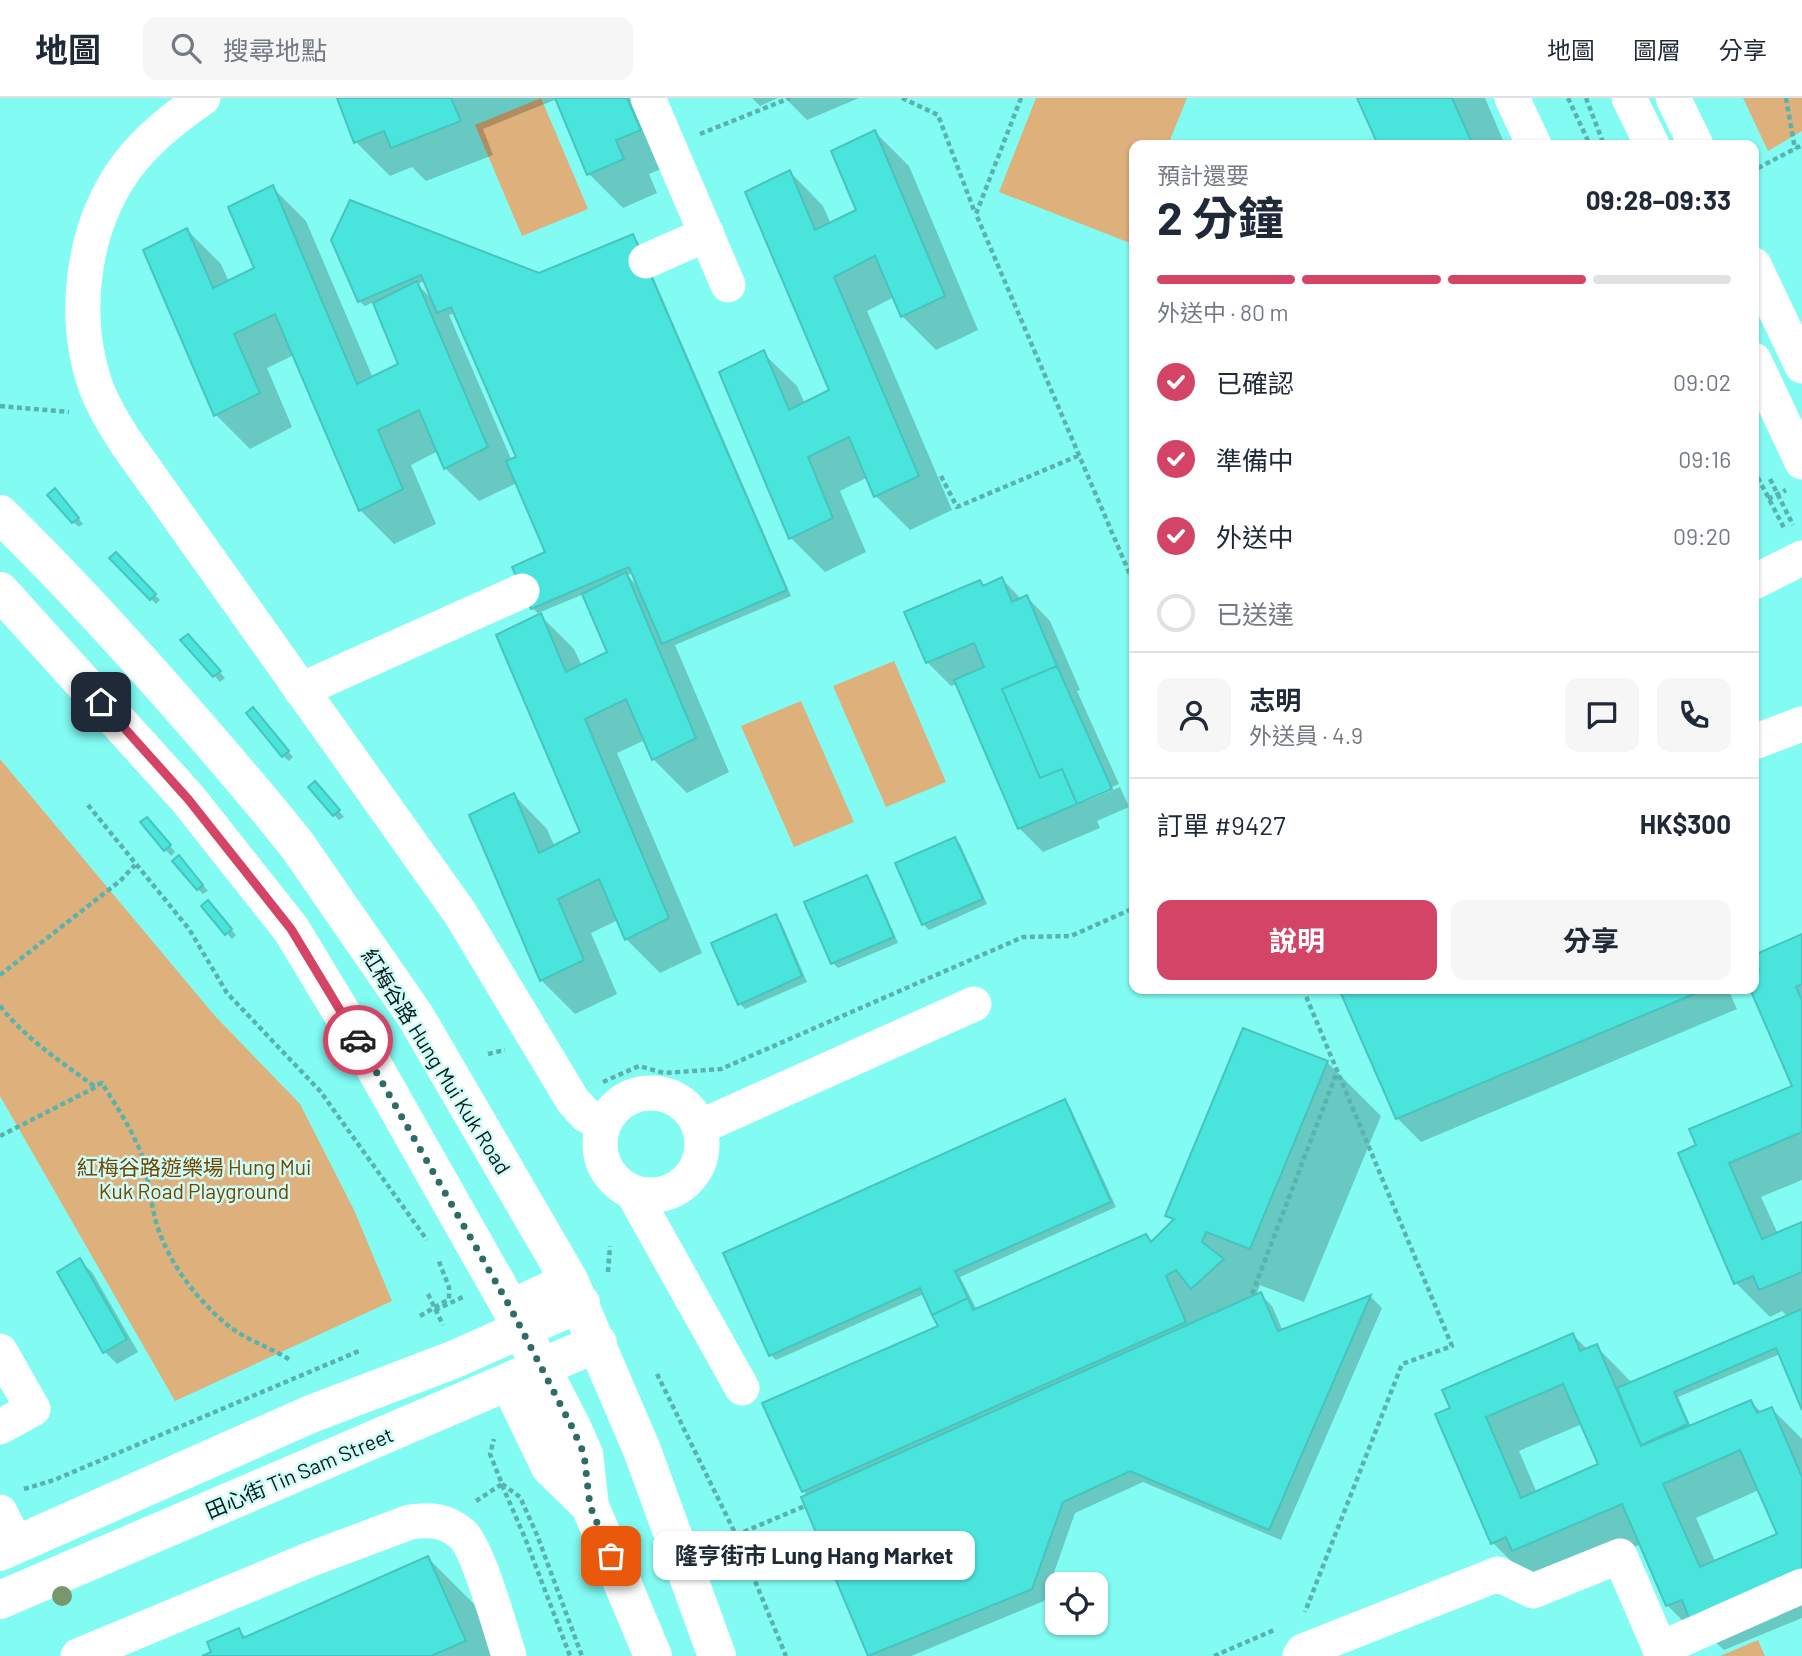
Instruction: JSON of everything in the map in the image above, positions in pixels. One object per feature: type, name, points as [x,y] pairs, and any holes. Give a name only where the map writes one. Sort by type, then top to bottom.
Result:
[{"type":"main road","name":"紅梅谷路 Hung Mui Kuk Road","points":[[0,514],[44,557],[243,779],[297,845],[415,1017],[575,1292],[642,1450],[717,1656]]},
{"type":"main road","points":[[0,591],[188,799],[291,929],[372,1062],[515,1318],[524,1375],[584,1454],[590,1506],[653,1656]]},
{"type":"main road","points":[[9,1525],[311,1414],[415,1353],[515,1318],[575,1292]]},
{"type":"main road","name":"田心街 Tin Sam Street","points":[[0,1600],[598,1343]]},
{"type":"street","points":[[203,98],[160,130],[128,166],[102,210],[94,235],[84,291],[88,354],[96,386],[109,416],[460,913],[573,1101],[586,1115],[604,1125]]},
{"type":"street","points":[[648,98],[728,285]]},
{"type":"street","points":[[1512,98],[1532,140]]},
{"type":"street","points":[[1629,98],[1650,140]]},
{"type":"street","points":[[1673,98],[1694,140]]},
{"type":"street","points":[[646,261],[707,234]]},
{"type":"street","points":[[1759,276],[1802,366]]},
{"type":"street","points":[[1759,371],[1802,462]]},
{"type":"street","points":[[1759,577],[1795,541]]},
{"type":"street","points":[[301,690],[522,591]]},
{"type":"street","points":[[1759,740],[1802,724]]},
{"type":"street","points":[[700,1127],[974,1004]]},
{"type":"street","points":[[644,1093],[662,1094],[678,1100],[692,1112],[700,1127],[702,1152],[693,1175],[681,1186],[666,1193],[633,1193],[619,1184],[608,1172],[601,1149],[604,1125],[613,1110],[627,1099],[644,1093]]},
{"type":"street","points":[[633,1193],[742,1388]]},
{"type":"street","points":[[0,1350],[33,1409],[0,1427]]},
{"type":"street","points":[[78,1656],[311,1559],[410,1522],[428,1520],[444,1522],[463,1535],[475,1556],[509,1656]]},
{"type":"street","points":[[1300,1656],[1304,1651],[1498,1574],[1533,1591],[1620,1556],[1660,1648],[1802,1587]]},
{"type":"path","points":[[669,146],[790,98]]},
{"type":"path","points":[[902,98],[938,115],[976,214],[1129,572]]},
{"type":"path","points":[[976,214],[1021,98]]},
{"type":"path","points":[[1568,98],[1588,140]]},
{"type":"path","points":[[1586,98],[1602,140]]},
{"type":"path","points":[[1786,98],[1795,149]]},
{"type":"path","points":[[1759,167],[1802,145]]},
{"type":"path","points":[[0,406],[109,416]]},
{"type":"path","points":[[941,477],[957,508],[1080,455]]},
{"type":"path","points":[[1765,471],[1795,541]]},
{"type":"path","points":[[1759,479],[1795,541]]},
{"type":"path","points":[[88,805],[189,929],[227,993],[320,1091],[429,1243]]},
{"type":"path","points":[[0,975],[120,881],[135,865]]},
{"type":"path","points":[[573,1101],[611,1077],[639,1066],[664,1073],[721,1069],[1023,937],[1071,936],[1129,910]]},
{"type":"path","points":[[1303,1618],[1402,1364],[1452,1346],[1305,994]]},
{"type":"path","points":[[0,1006],[17,1027],[57,1059],[94,1086],[102,1083]]},
{"type":"path","points":[[1252,1294],[1337,1071]]},
{"type":"path","points":[[0,1136],[102,1083]]},
{"type":"path","points":[[102,1083],[139,1146],[156,1223],[173,1262],[197,1297],[228,1325],[290,1360]]},
{"type":"path","points":[[608,1272],[610,1246]]},
{"type":"path","points":[[420,1316],[449,1299],[449,1287],[435,1252]]},
{"type":"path","points":[[9,1525],[54,1480],[359,1351]]},
{"type":"path","points":[[657,1374],[736,1535],[786,1656]]},
{"type":"path","points":[[493,1434],[490,1454],[570,1656]]},
{"type":"path","points":[[444,1522],[502,1484]]},
{"type":"path","points":[[502,1484],[520,1497],[582,1656]]},
{"type":"path","points":[[736,1535],[805,1506]]},
{"type":"path","points":[[1214,1656],[1277,1629]]},
{"type":"green space","points":[[541,98],[588,209],[522,236],[475,125]]},
{"type":"green space","points":[[1036,98],[1187,98],[1170,140],[1129,140],[1129,243],[999,192]]},
{"type":"green space","points":[[1743,98],[1802,98],[1802,131],[1768,151]]},
{"type":"green space","points":[[894,661],[946,782],[886,807],[833,686]]},
{"type":"green space","points":[[801,701],[854,822],[794,847],[741,726]]},
{"type":"green space","name":"紅梅谷路遊樂場 Hung Mui Kuk Road Playground","points":[[0,759],[215,1016],[300,1104],[354,1210],[392,1301],[175,1401],[0,1096]]},
{"type":"green space","points":[[1758,1640],[1765,1656],[1720,1656]]},
{"type":"building","points":[[337,98],[451,98],[461,121],[391,148],[384,131],[354,143]]},
{"type":"building","points":[[555,98],[627,98],[641,130],[616,140],[624,159],[587,175]]},
{"type":"building","points":[[1357,98],[1452,98],[1471,140],[1376,140]]},
{"type":"building","points":[[875,130],[945,296],[901,317],[875,256],[834,277],[919,476],[874,497],[849,437],[808,457],[833,518],[789,539],[719,372],[764,350],[789,410],[829,390],[745,192],[790,170],[815,230],[856,210],[831,151]]},
{"type":"building","points":[[273,185],[357,384],[398,364],[373,303],[417,281],[488,447],[444,469],[419,410],[378,430],[403,489],[359,511],[275,314],[234,334],[260,393],[214,416],[143,250],[187,228],[213,288],[254,268],[228,207]]},
{"type":"building","points":[[350,200],[539,273],[633,234],[787,590],[662,644],[629,567],[531,609],[512,567],[545,552],[506,461],[516,457],[451,307],[437,313],[421,275],[358,302],[331,240]]},
{"type":"building","points":[[55,488],[79,518],[72,523],[47,495]]},
{"type":"building","points":[[116,552],[156,594],[150,600],[109,558]]},
{"type":"building","points":[[626,572],[696,738],[652,760],[626,699],[585,719],[669,918],[625,940],[599,879],[558,899],[584,960],[540,981],[469,815],[514,793],[539,853],[580,832],[496,635],[541,613],[566,672],[607,652],[582,594]]},
{"type":"building","points":[[1002,577],[1012,602],[1027,595],[1057,666],[1002,689],[1040,778],[1062,769],[1077,804],[1018,829],[954,680],[984,667],[974,643],[926,663],[904,612],[980,580],[983,586]]},
{"type":"building","points":[[188,634],[221,671],[213,677],[180,640]]},
{"type":"building","points":[[1057,666],[1112,789],[1077,804],[1062,769],[1040,778],[1002,689]]},
{"type":"building","points":[[253,707],[289,751],[282,757],[246,713]]},
{"type":"building","points":[[315,781],[340,810],[333,816],[308,787]]},
{"type":"building","points":[[147,817],[171,845],[164,851],[140,822]]},
{"type":"building","points":[[955,837],[983,899],[922,925],[895,863]]},
{"type":"building","points":[[179,855],[203,885],[197,890],[172,861]]},
{"type":"building","points":[[867,875],[894,937],[831,964],[804,902]]},
{"type":"building","points":[[208,900],[232,929],[225,935],[201,906]]},
{"type":"building","points":[[776,914],[802,976],[738,1005],[711,943]]},
{"type":"building","points":[[1802,934],[1802,984],[1796,987],[1802,1000],[1802,1132],[1729,1163],[1762,1239],[1802,1222],[1802,1272],[1759,1290],[1753,1276],[1734,1284],[1678,1153],[1696,1145],[1689,1129],[1792,1086],[1752,994],[1759,994],[1759,953]]},
{"type":"building","points":[[1341,994],[1694,994],[1396,1119]]},
{"type":"building","points":[[1243,1028],[1328,1061],[1250,1249],[1206,1232],[1202,1242],[1224,1259],[1191,1289],[1176,1270],[1166,1276],[1186,1322],[802,1492],[762,1403],[938,1326],[932,1315],[968,1298],[973,1310],[1146,1234],[1151,1242],[1174,1219],[1165,1216]]},
{"type":"building","points":[[1065,1099],[1111,1202],[955,1271],[968,1298],[932,1315],[920,1288],[769,1356],[723,1253]]},
{"type":"building","points":[[80,1258],[127,1339],[103,1353],[57,1272]]},
{"type":"building","points":[[1261,1292],[1278,1331],[1371,1295],[1269,1530],[1130,1471],[1063,1502],[1032,1589],[868,1656],[801,1497]]},
{"type":"building","points":[[1802,1309],[1802,1410],[1776,1348],[1674,1392],[1688,1424],[1641,1445],[1617,1388]]},
{"type":"building","points":[[1573,1333],[1580,1351],[1597,1344],[1641,1446],[1751,1400],[1757,1413],[1772,1407],[1802,1477],[1802,1570],[1689,1618],[1682,1600],[1666,1606],[1622,1504],[1512,1551],[1506,1537],[1491,1544],[1435,1414],[1450,1408],[1442,1390]],"holes":[[[1563,1384],[1598,1464],[1521,1498],[1486,1417]],[[1740,1450],[1777,1534],[1700,1567],[1663,1484]]]},
{"type":"building","points":[[428,1556],[466,1641],[431,1656],[202,1656],[211,1652],[207,1642],[239,1628],[243,1638]]},
{"type":"way so far","points":[[358,1040],[510,1307],[572,1427],[584,1454],[590,1506],[611,1556]]},
{"type":"place","name":"隆亨街市 Lung Hang Market","points":[[611,1556]]},
{"type":"route","points":[[101,702],[188,799],[291,929],[358,1040]]}]
